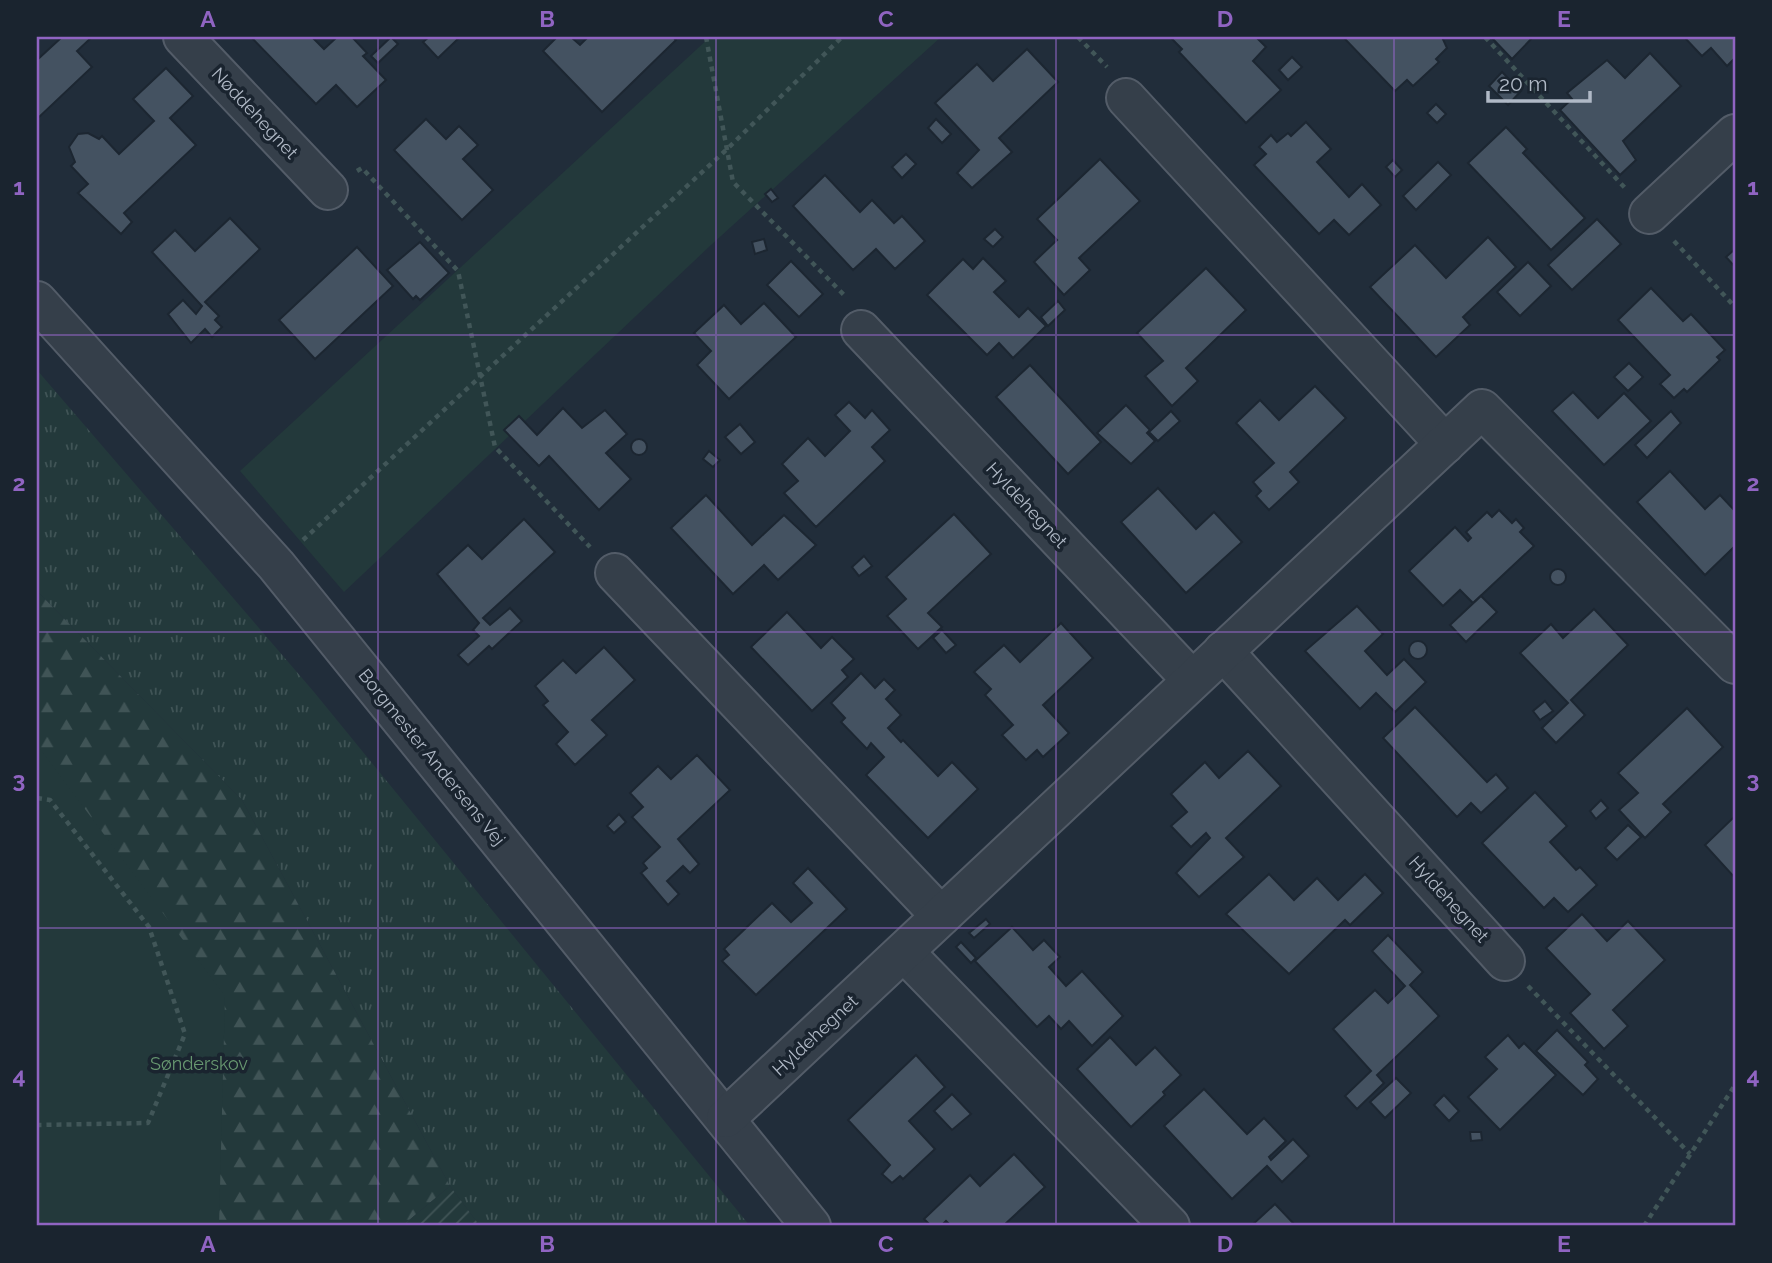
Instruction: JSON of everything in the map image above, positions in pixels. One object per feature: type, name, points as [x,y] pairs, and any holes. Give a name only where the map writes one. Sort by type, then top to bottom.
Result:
[{"type":"street","name":"Nøddehegnet","points":[[183,37],[328,190]]},
{"type":"street","points":[[1126,98],[1445,444]]},
{"type":"street","points":[[1649,214],[1735,134]]},
{"type":"street","name":"Borgmester Andersens Vej","points":[[37,301],[276,565],[811,1226]]},
{"type":"street","name":"Hyldehegnet","points":[[861,330],[1192,680]]},
{"type":"street","name":"Hyldehegnet","points":[[726,1118],[1482,409],[1735,664]]},
{"type":"street","points":[[615,573],[942,916]]},
{"type":"street","name":"Hyldehegnet","points":[[1223,651],[1505,961]]},
{"type":"street","points":[[904,951],[1170,1226]]},
{"type":"path","points":[[706,37],[725,151],[733,182],[862,315],[861,330]]},
{"type":"path","points":[[276,565],[725,151],[842,37]]},
{"type":"path","points":[[1485,37],[1735,307]]},
{"type":"path","points":[[328,190],[362,168],[458,271],[495,447],[615,573]]},
{"type":"path","points":[[37,798],[50,800],[149,927],[185,1034],[148,1123],[37,1125]]},
{"type":"path","points":[[1505,961],[1690,1154]]},
{"type":"path","points":[[1644,1226],[1735,1085]]},
{"type":"green space","points":[[710,37],[941,37],[711,245],[344,592],[240,471]]},
{"type":"green space","points":[[37,370],[314,692],[750,1226],[480,1226],[450,1186],[242,800],[37,591]]},
{"type":"green space","name":"Sønderskov","points":[[37,591],[242,800],[450,1186],[402,1226],[37,1226]]},
{"type":"green space","points":[[37,745],[225,996],[219,1226],[37,1226]]},
{"type":"green space","points":[[450,1186],[480,1226],[402,1226]]},
{"type":"building","points":[[62,37],[92,37],[77,51],[92,67],[37,119],[37,60]]},
{"type":"building","points":[[251,37],[312,37],[324,49],[337,37],[352,37],[367,53],[363,56],[386,80],[357,107],[336,85],[316,104]]},
{"type":"building","points":[[391,37],[398,44],[378,63],[371,56]]},
{"type":"building","points":[[429,37],[460,37],[438,58],[423,42]]},
{"type":"building","points":[[557,37],[571,37],[580,45],[588,37],[673,37],[676,40],[602,112],[543,51]]},
{"type":"building","points":[[1170,37],[1256,37],[1266,47],[1253,61],[1281,90],[1246,123],[1179,52],[1182,49]]},
{"type":"building","points":[[1343,37],[1442,37],[1447,48],[1436,59],[1439,62],[1413,86],[1407,80],[1395,91]]},
{"type":"building","points":[[1491,37],[1533,37],[1512,59]]},
{"type":"building","points":[[1684,37],[1735,37],[1735,58],[1727,66],[1711,48],[1702,56]]},
{"type":"building","points":[[1027,49],[1058,82],[999,138],[1012,152],[972,188],[957,173],[979,150],[935,103],[977,64],[993,81]]},
{"type":"building","points":[[1650,53],[1681,86],[1623,141],[1636,160],[1620,175],[1560,110],[1572,99],[1567,93],[1607,60],[1625,78]]},
{"type":"building","points":[[1292,57],[1302,67],[1288,80],[1279,70]]},
{"type":"building","points":[[166,68],[193,96],[170,118],[196,145],[124,213],[132,222],[121,234],[78,193],[88,184],[71,166],[75,162],[69,147],[78,134],[88,133],[99,139],[102,136],[119,154],[154,121],[133,99]]},
{"type":"building","points":[[1502,72],[1521,91],[1508,105],[1489,86]]},
{"type":"building","points":[[1436,104],[1446,114],[1437,123],[1427,113]]},
{"type":"building","points":[[426,119],[446,139],[459,126],[478,145],[463,159],[493,190],[462,220],[394,150]]},
{"type":"building","points":[[936,119],[951,134],[942,143],[928,128]]},
{"type":"building","points":[[1306,122],[1331,149],[1317,162],[1349,197],[1362,184],[1381,205],[1349,235],[1334,220],[1319,234],[1254,165],[1266,154],[1259,147],[1271,135],[1277,142],[1288,133],[1291,136]]},
{"type":"building","points":[[1506,127],[1527,149],[1523,153],[1585,218],[1551,250],[1468,163]]},
{"type":"building","points":[[906,154],[916,164],[902,178],[892,167]]},
{"type":"building","points":[[1100,159],[1140,201],[1079,258],[1090,270],[1064,295],[1034,262],[1057,240],[1037,219]]},
{"type":"building","points":[[1393,160],[1402,170],[1395,177],[1386,167]]},
{"type":"building","points":[[1438,162],[1451,175],[1416,210],[1403,196]]},
{"type":"building","points":[[825,175],[860,212],[872,200],[894,223],[902,216],[925,241],[895,269],[876,249],[853,270],[793,206]]},
{"type":"building","points":[[771,189],[778,198],[772,202],[765,194]]},
{"type":"building","points":[[230,218],[260,249],[205,302],[219,316],[215,320],[222,327],[212,337],[205,329],[191,343],[168,314],[183,300],[196,314],[202,306],[152,252],[175,230],[195,251]]},
{"type":"building","points":[[1597,219],[1621,244],[1572,290],[1548,265]]},
{"type":"building","points":[[995,229],[1003,237],[993,247],[984,239]]},
{"type":"building","points":[[1488,237],[1516,267],[1463,317],[1470,325],[1436,357],[1370,287],[1415,245],[1446,278]]},
{"type":"building","points":[[764,239],[767,250],[755,254],[752,242]]},
{"type":"building","points":[[420,242],[449,273],[420,300],[416,296],[413,299],[387,270]]},
{"type":"building","points":[[357,247],[393,286],[315,359],[279,320]]},
{"type":"building","points":[[1735,249],[1735,267],[1726,257]]},
{"type":"building","points":[[983,258],[1006,281],[994,292],[1019,317],[1028,308],[1046,326],[1013,358],[999,343],[987,355],[927,295],[963,259],[973,269]]},
{"type":"building","points":[[791,261],[823,294],[799,317],[767,285]]},
{"type":"building","points":[[1528,262],[1551,286],[1520,316],[1497,292]]},
{"type":"building","points":[[1206,268],[1246,310],[1186,368],[1198,381],[1172,406],[1145,376],[1163,361],[1137,333]]},
{"type":"building","points":[[1651,288],[1683,321],[1691,314],[1725,350],[1717,357],[1720,360],[1687,392],[1684,389],[1674,398],[1660,384],[1670,375],[1618,320]]},
{"type":"building","points":[[1058,301],[1065,310],[1048,326],[1041,317]]},
{"type":"building","points":[[764,303],[796,337],[729,399],[697,365],[711,351],[694,333],[724,305],[741,324]]},
{"type":"building","points":[[1629,363],[1643,377],[1628,391],[1614,377]]},
{"type":"building","points":[[1030,365],[1101,442],[1068,474],[996,397]]},
{"type":"building","points":[[1315,386],[1346,418],[1290,472],[1299,482],[1269,510],[1256,496],[1261,491],[1253,482],[1274,463],[1236,423],[1260,400],[1279,420]]},
{"type":"building","points":[[1573,392],[1598,418],[1624,393],[1651,421],[1604,465],[1552,411]]},
{"type":"building","points":[[849,402],[865,418],[872,410],[890,430],[872,447],[885,461],[816,527],[784,493],[798,481],[782,464],[808,438],[825,456],[850,431],[835,415]]},
{"type":"building","points":[[1126,405],[1150,430],[1147,433],[1155,441],[1131,464],[1097,433]]},
{"type":"building","points":[[563,408],[582,428],[605,410],[627,434],[606,453],[631,479],[599,510],[549,456],[539,466],[504,430],[519,416],[537,435]]},
{"type":"building","points":[[1171,411],[1180,421],[1158,441],[1149,432]]},
{"type":"building","points":[[1671,411],[1681,423],[1647,458],[1635,445]]},
{"type":"building","points":[[740,424],[755,442],[741,454],[725,437]]},
{"type":"building","points":[[639,439],[645,441],[645,453],[639,455],[633,453],[631,447],[633,441]]},
{"type":"building","points":[[709,451],[720,460],[713,467],[703,459]]},
{"type":"building","points":[[1670,471],[1705,509],[1720,495],[1735,511],[1735,546],[1705,575],[1637,502]]},
{"type":"building","points":[[1158,488],[1196,529],[1214,512],[1242,542],[1186,593],[1121,522]]},
{"type":"building","points":[[706,495],[752,545],[784,515],[816,545],[778,580],[764,565],[733,594],[671,528]]},
{"type":"building","points":[[1499,510],[1512,523],[1516,519],[1524,528],[1520,532],[1534,546],[1473,603],[1460,590],[1443,606],[1409,571],[1455,527],[1468,541],[1471,538],[1466,532],[1487,512],[1492,517]]},
{"type":"building","points":[[954,514],[991,554],[928,613],[942,627],[918,649],[887,616],[906,599],[886,577]]},
{"type":"building","points":[[524,519],[555,552],[483,618],[490,625],[510,608],[522,621],[492,649],[489,646],[468,665],[458,655],[479,636],[473,630],[479,623],[437,574],[468,545],[482,559]]},
{"type":"building","points":[[864,556],[872,566],[859,576],[852,567]]},
{"type":"building","points":[[1555,569],[1561,569],[1566,577],[1564,583],[1555,585],[1550,580],[1550,574]]},
{"type":"building","points":[[1481,596],[1497,612],[1466,642],[1450,625]]},
{"type":"building","points":[[1357,606],[1383,634],[1365,651],[1387,675],[1404,659],[1426,682],[1395,712],[1376,693],[1360,709],[1305,651]]},
{"type":"building","points":[[1594,609],[1628,645],[1571,700],[1585,715],[1556,743],[1542,728],[1568,703],[1520,653],[1551,624],[1563,638]]},
{"type":"building","points":[[787,612],[821,648],[832,637],[854,659],[842,670],[848,677],[812,711],[751,647]]},
{"type":"building","points":[[1061,623],[1093,658],[1043,705],[1069,733],[1043,757],[1037,750],[1026,760],[1002,735],[1013,725],[985,695],[991,689],[974,672],[1004,645],[1020,662]]},
{"type":"building","points":[[942,630],[956,645],[946,653],[933,638]]},
{"type":"building","points":[[1418,641],[1424,644],[1427,650],[1424,656],[1418,659],[1412,656],[1409,650],[1412,644]]},
{"type":"building","points":[[604,647],[635,680],[592,720],[607,735],[575,765],[556,744],[568,732],[543,705],[548,701],[535,686],[563,660],[576,673]]},
{"type":"building","points":[[861,673],[875,688],[884,679],[895,690],[886,699],[901,715],[888,728],[901,742],[903,740],[938,776],[952,762],[978,789],[928,838],[866,775],[884,757],[871,743],[867,749],[841,722],[845,718],[831,703]]},
{"type":"building","points":[[1545,701],[1553,711],[1540,720],[1533,711]]},
{"type":"building","points":[[1415,707],[1487,782],[1496,774],[1508,788],[1481,813],[1471,803],[1457,817],[1383,738]]},
{"type":"building","points":[[1687,708],[1723,747],[1663,804],[1671,812],[1645,838],[1619,810],[1638,793],[1618,773]]},
{"type":"building","points":[[1248,751],[1281,786],[1226,838],[1244,857],[1199,897],[1176,873],[1210,838],[1206,833],[1191,847],[1171,826],[1187,812],[1171,794],[1205,762],[1219,778]]},
{"type":"building","points":[[697,755],[730,790],[678,839],[699,864],[690,873],[683,866],[667,881],[679,894],[668,905],[641,873],[647,868],[643,863],[660,847],[632,817],[643,807],[630,793],[658,766],[671,779]]},
{"type":"building","points":[[1535,792],[1567,826],[1550,842],[1576,870],[1580,867],[1597,885],[1568,912],[1554,898],[1544,908],[1482,843]]},
{"type":"building","points":[[1601,800],[1608,808],[1596,819],[1590,811]]},
{"type":"building","points":[[619,814],[626,822],[614,833],[607,826]]},
{"type":"building","points":[[1735,816],[1735,878],[1705,845]]},
{"type":"building","points":[[1628,825],[1641,837],[1617,860],[1605,848]]},
{"type":"building","points":[[808,868],[847,909],[756,995],[722,961],[729,955],[724,949],[772,903],[791,922],[812,903],[793,883]]},
{"type":"building","points":[[1269,874],[1294,900],[1317,878],[1338,900],[1365,874],[1383,893],[1350,925],[1345,920],[1289,974],[1226,914]]},
{"type":"building","points":[[1582,914],[1607,941],[1628,921],[1665,960],[1613,1010],[1628,1026],[1604,1049],[1570,1013],[1590,994],[1546,948]]},
{"type":"building","points":[[986,919],[990,924],[974,938],[969,933]]},
{"type":"building","points":[[1012,927],[1033,950],[1044,940],[1060,957],[1049,967],[1066,986],[1082,971],[1123,1016],[1092,1046],[1069,1021],[1061,1029],[1049,1016],[1037,1027],[975,961]]},
{"type":"building","points":[[1388,935],[1423,972],[1410,985],[1439,1016],[1377,1075],[1384,1083],[1357,1109],[1345,1096],[1371,1071],[1333,1029],[1375,990],[1388,1003],[1405,986],[1372,951]]},
{"type":"building","points":[[961,942],[976,958],[971,963],[956,947]]},
{"type":"building","points":[[1557,1030],[1588,1062],[1585,1065],[1598,1079],[1583,1095],[1536,1051]]},
{"type":"building","points":[[1508,1035],[1519,1048],[1524,1043],[1556,1075],[1500,1130],[1468,1097],[1497,1069],[1485,1057]]},
{"type":"building","points":[[1110,1037],[1136,1065],[1155,1047],[1181,1075],[1163,1092],[1165,1095],[1131,1127],[1077,1069]]},
{"type":"building","points":[[916,1055],[945,1087],[909,1121],[935,1149],[903,1179],[900,1176],[892,1183],[882,1174],[890,1165],[848,1120]]},
{"type":"building","points":[[1396,1078],[1411,1093],[1385,1118],[1370,1102]]},
{"type":"building","points":[[1204,1089],[1247,1134],[1264,1118],[1286,1141],[1269,1157],[1271,1160],[1293,1139],[1309,1156],[1282,1182],[1267,1166],[1232,1199],[1164,1126]]},
{"type":"building","points":[[952,1094],[971,1114],[952,1130],[934,1111]]},
{"type":"building","points":[[1444,1095],[1459,1111],[1449,1121],[1434,1105]]},
{"type":"building","points":[[1470,1132],[1481,1132],[1482,1140],[1471,1141]]},
{"type":"building","points":[[1014,1154],[1045,1187],[1003,1226],[951,1226],[946,1221],[941,1226],[931,1226],[924,1219],[970,1175],[980,1186]]},
{"type":"building","points":[[1275,1204],[1296,1226],[1251,1226]]}]
